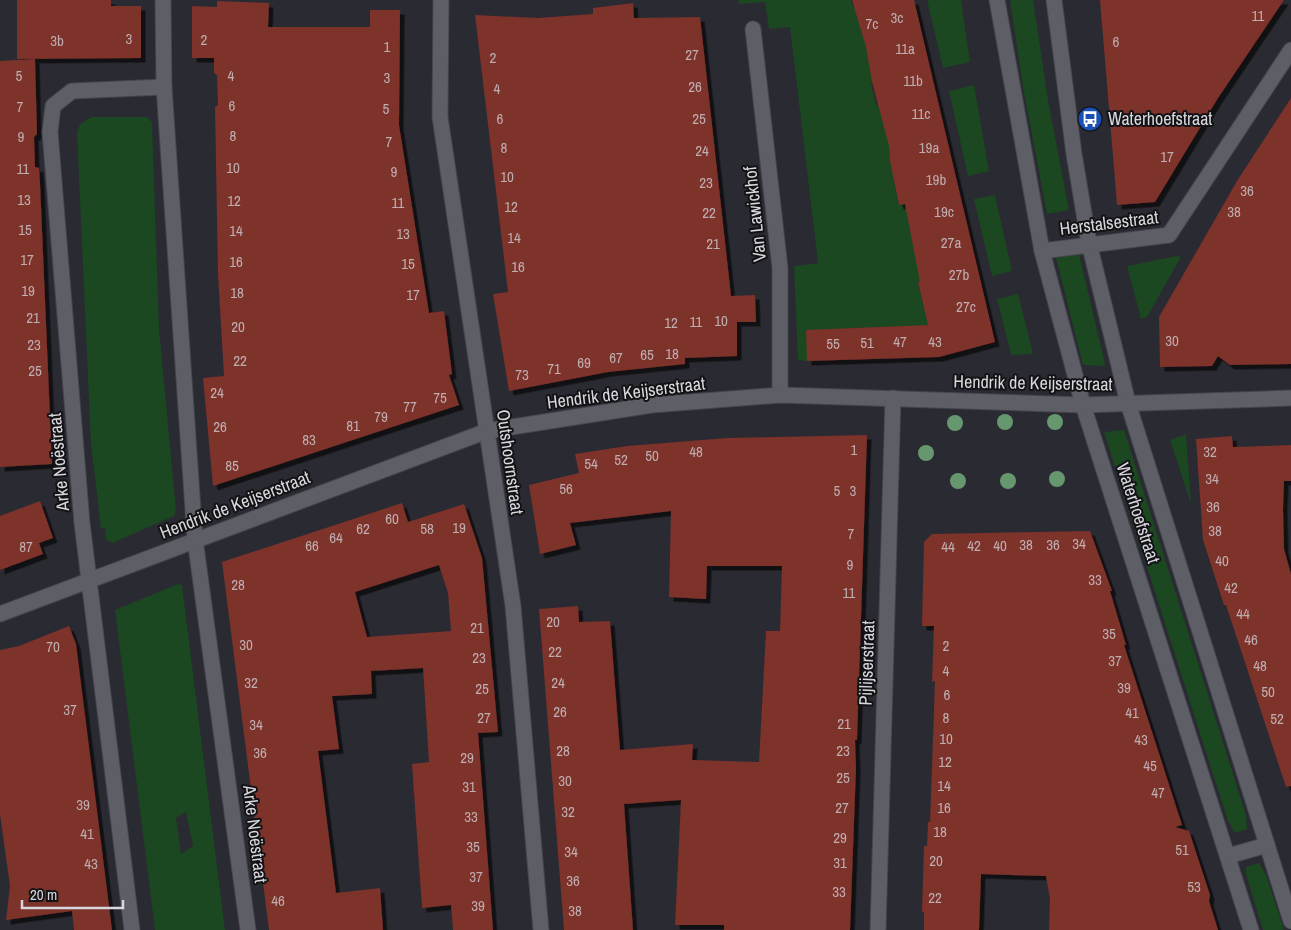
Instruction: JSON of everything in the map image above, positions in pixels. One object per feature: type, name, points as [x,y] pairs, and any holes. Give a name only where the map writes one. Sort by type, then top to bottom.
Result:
[{"type":"street","name":"Arke Noëstraat","points":[[163,0],[164,87],[195,539],[248,930]]},
{"type":"street","name":"Outshoornstraat","points":[[441,0],[440,117],[513,606],[541,930]]},
{"type":"street","name":"Waterhoefstraat","points":[[997,0],[1042,251],[1084,405],[1251,930]]},
{"type":"street","name":"Waterhoefstraat","points":[[1054,0],[1074,154],[1089,243],[1128,403],[1291,921]]},
{"type":"street","name":"Van Lawickhof","points":[[754,29],[780,268],[780,396]]},
{"type":"street","name":"Herstalsestraat","points":[[1042,251],[1089,243],[1169,235],[1291,50]]},
{"type":"street","name":"Arke Noëstraat","points":[[132,930],[89,582],[50,132],[53,106],[72,91],[164,87]]},
{"type":"street","name":"Hendrik de Keijserstraat","points":[[0,614],[89,582],[195,539],[487,431],[652,404],[780,396],[1084,405],[1291,398]]},
{"type":"street","name":"Pijlijserstraat","points":[[878,930],[893,398]]},
{"type":"street","points":[[1228,856],[1267,845]]},
{"type":"green space","points":[[738,0],[851,0],[853,7],[861,4],[880,81],[871,83],[876,105],[885,103],[903,181],[894,183],[899,205],[909,203],[917,243],[913,245],[927,280],[918,282],[923,304],[938,326],[807,361],[798,360],[794,266],[818,263],[790,27],[769,29],[765,2],[739,4]]},
{"type":"green space","points":[[927,0],[961,0],[970,62],[943,68]]},
{"type":"green space","points":[[1010,0],[1033,0],[1048,100],[1069,210],[1047,214],[1023,87]]},
{"type":"green space","points":[[974,85],[989,171],[968,176],[949,91]]},
{"type":"green space","points":[[92,117],[147,117],[152,122],[159,328],[176,511],[174,516],[112,543],[106,539],[105,528],[101,528],[91,445],[77,133],[80,124]]},
{"type":"green space","points":[[995,195],[1012,271],[992,276],[974,199]]},
{"type":"green space","points":[[1079,254],[1104,366],[1083,365],[1056,258]]},
{"type":"green space","points":[[1177,256],[1181,257],[1147,317],[1141,319],[1127,266]]},
{"type":"green space","points":[[1018,294],[1033,354],[1011,355],[997,299]]},
{"type":"green space","points":[[1124,430],[1246,815],[1247,829],[1235,833],[1228,821],[1104,432]]},
{"type":"green space","points":[[1186,434],[1191,504],[1170,440]]},
{"type":"green space","points":[[178,584],[182,585],[225,930],[155,930],[115,610]],"holes":[[[186,812],[193,846],[181,854],[176,818]]]},
{"type":"green space","points":[[1259,863],[1266,875],[1284,930],[1263,930],[1246,874],[1246,867]]},
{"type":"building","points":[[17,0],[111,0],[111,6],[141,6],[141,58],[17,59]]},
{"type":"building","points":[[852,0],[914,0],[995,342],[939,357],[807,361],[806,330],[928,325],[918,282],[920,282],[905,204],[899,205],[890,161],[889,146],[872,82],[866,47]]},
{"type":"building","points":[[1100,0],[1284,0],[1218,98],[1155,202],[1117,205]]},
{"type":"building","points":[[217,1],[269,3],[268,27],[370,27],[370,10],[400,10],[399,125],[429,313],[444,311],[452,374],[449,375],[459,405],[213,486],[203,378],[224,376],[218,274],[215,107],[218,105],[217,75],[214,73],[214,58],[192,58],[192,6],[217,7]]},
{"type":"building","points":[[633,3],[634,18],[700,17],[731,296],[755,295],[756,322],[737,322],[737,356],[685,358],[685,364],[608,372],[509,391],[493,294],[508,292],[475,15],[538,18],[593,14],[593,8]]},
{"type":"building","points":[[35,59],[37,134],[34,137],[35,167],[39,168],[40,183],[52,464],[0,467],[0,61]]},
{"type":"building","points":[[1291,98],[1291,364],[1230,365],[1218,356],[1212,366],[1160,367],[1159,317],[1237,181]]},
{"type":"building","points":[[867,435],[857,740],[855,740],[856,768],[850,930],[724,930],[724,925],[675,925],[681,800],[624,804],[633,930],[564,930],[539,609],[578,606],[579,622],[610,621],[620,750],[693,744],[692,760],[759,762],[766,631],[780,631],[782,566],[707,566],[706,599],[669,597],[671,511],[570,523],[576,545],[540,554],[529,485],[579,473],[575,454],[627,446],[727,438]]},
{"type":"building","points":[[1232,436],[1233,447],[1291,445],[1291,481],[1284,481],[1283,509],[1284,549],[1291,574],[1291,786],[1286,787],[1203,540],[1196,439]]},
{"type":"building","points":[[40,501],[53,538],[39,543],[43,554],[0,570],[0,516]]},
{"type":"building","points":[[402,503],[408,522],[464,504],[482,558],[498,732],[478,733],[493,930],[453,930],[451,905],[422,908],[412,764],[429,762],[423,668],[371,671],[372,694],[332,696],[339,749],[318,751],[336,893],[380,888],[383,930],[269,930],[222,562]],"holes":[[[439,565],[448,593],[451,631],[367,637],[355,592]]]},
{"type":"building","points":[[1090,531],[1112,591],[1110,591],[1126,645],[1124,645],[1182,825],[1175,827],[1189,831],[1210,895],[1209,901],[1218,930],[1049,930],[1050,899],[1046,876],[981,874],[979,930],[924,930],[924,912],[922,912],[924,846],[927,846],[928,822],[930,822],[935,681],[932,682],[934,626],[922,626],[924,542],[932,534]]},
{"type":"building","points":[[69,626],[76,644],[112,930],[74,930],[72,911],[6,920],[10,886],[0,814],[0,650],[19,646]]},
{"type":"place","name":"Waterhoefstraat","points":[[1090,119]]}]
